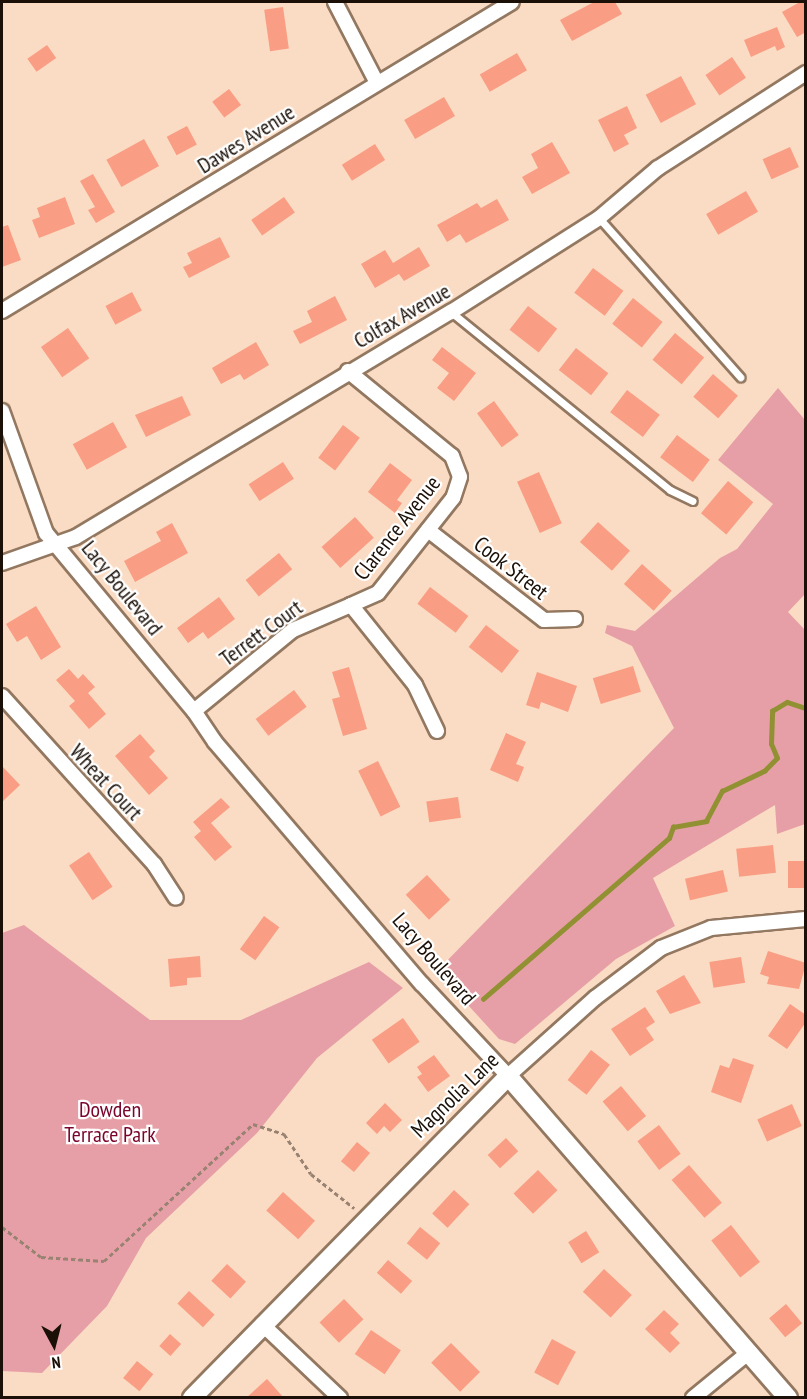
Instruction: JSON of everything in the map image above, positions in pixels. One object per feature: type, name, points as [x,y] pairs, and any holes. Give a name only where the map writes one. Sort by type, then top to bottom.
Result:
[{"type":"street","points":[[335,2],[377,84]]},
{"type":"street","name":"Dawes Avenue","points":[[2,311],[512,2]]},
{"type":"street","name":"Colfax Avenue","points":[[2,564],[76,537],[348,371],[452,312],[599,218],[658,168],[806,73]]},
{"type":"street","name":"Clarence Avenue","points":[[348,371],[452,456],[458,466],[458,489],[428,530],[378,593],[351,605]]},
{"type":"street","name":"Lacy Boulevard","points":[[2,411],[38,512],[55,543],[194,711],[215,742],[422,984],[508,1076],[788,1398]]},
{"type":"street","name":"Cook Street","points":[[428,530],[544,620],[575,619]]},
{"type":"street","points":[[351,605],[415,685],[437,731]]},
{"type":"street","name":"Terrett Court","points":[[194,711],[293,630],[351,605]]},
{"type":"street","name":"Wheat Court","points":[[2,696],[154,864],[176,898]]},
{"type":"street","name":"Magnolia Lane","points":[[192,1398],[262,1324],[508,1076],[595,998],[661,948],[711,928],[806,919]]},
{"type":"street","points":[[262,1324],[340,1398]]},
{"type":"street","points":[[693,1398],[748,1353]]},
{"type":"lane","points":[[599,218],[740,377]]},
{"type":"lane","points":[[452,312],[670,490],[693,501]]},
{"type":"path","points":[[2,1227],[41,1257],[104,1261],[253,1124],[284,1134],[311,1174],[354,1208]]},
{"type":"green space","points":[[778,388],[805,420],[805,594],[788,612],[805,630],[805,824],[777,834],[775,805],[653,878],[675,926],[616,959],[515,1044],[499,1039],[437,971],[674,728],[632,646],[605,633],[607,625],[635,631],[720,558],[737,549],[773,504],[718,460]]},
{"type":"green space","name":"Dowden Terrace Park","points":[[24,925],[150,1020],[241,1020],[369,962],[403,988],[317,1058],[257,1133],[146,1238],[107,1306],[42,1373],[2,1371],[2,933]]},
{"type":"building","points":[[594,2],[615,2],[622,14],[572,41],[560,20]]},
{"type":"building","points":[[800,2],[806,2],[806,32],[797,37],[782,12]]},
{"type":"building","points":[[283,7],[289,49],[270,51],[264,10]]},
{"type":"building","points":[[777,27],[785,47],[777,51],[775,46],[751,57],[744,40]]},
{"type":"building","points":[[47,45],[56,58],[37,72],[27,59]]},
{"type":"building","points":[[517,53],[527,70],[490,92],[480,74]]},
{"type":"building","points":[[732,57],[746,78],[719,96],[705,75]]},
{"type":"building","points":[[681,76],[696,104],[661,123],[646,95]]},
{"type":"building","points":[[229,89],[241,105],[224,118],[212,102]]},
{"type":"building","points":[[444,97],[455,116],[415,139],[404,120]]},
{"type":"building","points":[[627,106],[637,128],[624,135],[629,144],[614,152],[598,120]]},
{"type":"building","points":[[187,126],[197,145],[177,155],[167,137]]},
{"type":"building","points":[[144,139],[159,166],[121,187],[106,160]]},
{"type":"building","points":[[552,142],[570,173],[532,194],[522,177],[538,168],[531,154]]},
{"type":"building","points":[[375,144],[385,160],[352,181],[342,165]]},
{"type":"building","points":[[790,147],[799,167],[772,179],[763,159]]},
{"type":"building","points":[[93,174],[115,212],[96,223],[88,210],[95,207],[80,181]]},
{"type":"building","points":[[746,191],[758,212],[718,235],[706,214]]},
{"type":"building","points":[[65,197],[75,224],[39,238],[32,220],[40,217],[37,208]]},
{"type":"building","points":[[284,197],[295,213],[262,236],[251,220]]},
{"type":"building","points":[[497,199],[509,220],[466,243],[460,234],[447,242],[437,225],[477,203],[481,208]]},
{"type":"building","points":[[8,225],[21,260],[2,267],[2,227]]},
{"type":"building","points":[[220,237],[230,257],[189,278],[183,267],[192,263],[187,253]]},
{"type":"building","points":[[419,247],[430,266],[404,281],[399,274],[375,288],[361,264],[385,250],[393,263]]},
{"type":"building","points":[[593,268],[623,291],[605,316],[574,293]]},
{"type":"building","points":[[132,292],[142,311],[115,325],[106,306]]},
{"type":"building","points":[[335,296],[347,320],[300,344],[293,331],[312,322],[307,311]]},
{"type":"building","points":[[633,298],[663,322],[642,348],[612,324]]},
{"type":"building","points":[[528,306],[557,329],[539,352],[510,330]]},
{"type":"building","points":[[68,328],[89,358],[62,377],[41,347]]},
{"type":"building","points":[[675,333],[704,357],[682,384],[653,360]]},
{"type":"building","points":[[256,342],[269,365],[244,380],[240,374],[221,384],[212,368]]},
{"type":"building","points":[[442,347],[476,373],[454,401],[437,388],[449,373],[432,360]]},
{"type":"building","points":[[576,348],[608,373],[591,395],[559,370]]},
{"type":"building","points":[[713,374],[738,396],[718,418],[693,397]]},
{"type":"building","points":[[627,390],[660,415],[643,437],[610,412]]},
{"type":"building","points":[[182,396],[191,415],[146,437],[135,415]]},
{"type":"building","points":[[494,401],[519,435],[502,447],[477,413]]},
{"type":"building","points":[[113,422],[127,447],[87,470],[73,444]]},
{"type":"building","points":[[343,425],[360,438],[335,470],[318,458]]},
{"type":"building","points":[[677,435],[710,460],[693,482],[660,457]]},
{"type":"building","points":[[283,462],[294,479],[260,501],[249,484]]},
{"type":"building","points":[[390,463],[412,480],[397,500],[402,503],[395,513],[368,492]]},
{"type":"building","points":[[539,472],[562,523],[540,533],[517,482]]},
{"type":"building","points":[[728,481],[753,502],[726,534],[701,513]]},
{"type":"building","points":[[355,517],[374,538],[340,568],[322,547]]},
{"type":"building","points":[[598,522],[630,551],[612,571],[580,542]]},
{"type":"building","points":[[172,523],[188,553],[135,582],[124,561],[161,541],[156,532]]},
{"type":"building","points":[[279,553],[292,569],[259,596],[246,580]]},
{"type":"building","points":[[642,564],[672,591],[654,611],[624,584]]},
{"type":"building","points":[[430,587],[468,616],[456,633],[417,604]]},
{"type":"building","points":[[219,597],[235,619],[208,639],[203,632],[188,643],[177,628]]},
{"type":"building","points":[[36,606],[61,647],[41,660],[27,636],[17,642],[6,624]]},
{"type":"building","points":[[486,625],[519,651],[502,673],[469,647]]},
{"type":"building","points":[[633,666],[641,692],[601,704],[593,678]]},
{"type":"building","points":[[349,667],[367,729],[343,736],[332,699],[340,697],[332,672]]},
{"type":"building","points":[[69,669],[78,679],[83,674],[95,687],[88,693],[106,714],[89,729],[69,706],[75,701],[56,680]]},
{"type":"building","points":[[537,672],[577,686],[568,712],[541,702],[539,709],[526,705]]},
{"type":"building","points":[[294,690],[307,707],[268,736],[256,719]]},
{"type":"building","points":[[506,733],[526,742],[516,764],[524,767],[518,782],[490,770]]},
{"type":"building","points":[[140,734],[155,751],[149,757],[168,778],[149,795],[115,756]]},
{"type":"building","points":[[378,761],[400,807],[381,816],[358,771]]},
{"type":"building","points":[[2,766],[20,785],[3,801],[2,800]]},
{"type":"building","points":[[458,797],[461,818],[429,822],[426,801]]},
{"type":"building","points":[[221,798],[230,807],[211,823],[232,847],[215,861],[194,837],[201,831],[193,822]]},
{"type":"building","points":[[773,845],[776,873],[739,877],[736,849]]},
{"type":"building","points":[[89,852],[112,887],[93,900],[69,865]]},
{"type":"building","points":[[788,861],[806,861],[806,888],[788,888]]},
{"type":"building","points":[[723,870],[728,891],[690,900],[685,879]]},
{"type":"building","points":[[427,875],[450,900],[429,920],[406,895]]},
{"type":"building","points":[[264,916],[279,927],[255,960],[240,949]]},
{"type":"building","points":[[768,951],[806,963],[799,989],[767,984],[769,977],[760,974]]},
{"type":"building","points":[[200,956],[201,977],[187,978],[187,985],[170,987],[168,959]]},
{"type":"building","points":[[741,957],[745,983],[713,988],[709,962]]},
{"type":"building","points":[[684,975],[701,1003],[670,1014],[656,991]]},
{"type":"building","points":[[790,1004],[806,1015],[806,1022],[787,1049],[768,1036]]},
{"type":"building","points":[[645,1007],[655,1022],[646,1028],[654,1040],[630,1056],[611,1029]]},
{"type":"building","points":[[403,1018],[420,1042],[389,1064],[372,1040]]},
{"type":"building","points":[[591,1050],[610,1065],[587,1095],[568,1080]]},
{"type":"building","points":[[434,1055],[450,1076],[428,1092],[417,1077],[422,1074],[417,1067]]},
{"type":"building","points":[[733,1058],[754,1065],[741,1103],[711,1092],[720,1065],[729,1068]]},
{"type":"building","points":[[621,1086],[646,1116],[628,1131],[603,1101]]},
{"type":"building","points":[[385,1103],[402,1120],[390,1132],[384,1126],[377,1134],[366,1123]]},
{"type":"building","points":[[792,1104],[802,1126],[767,1141],[757,1119]]},
{"type":"building","points":[[659,1125],[681,1154],[659,1170],[637,1141]]},
{"type":"building","points":[[506,1138],[518,1151],[500,1168],[488,1155]]},
{"type":"building","points":[[357,1142],[370,1153],[354,1172],[341,1161]]},
{"type":"building","points":[[689,1165],[722,1203],[704,1218],[672,1180]]},
{"type":"building","points":[[538,1170],[557,1190],[533,1214],[514,1194]]},
{"type":"building","points":[[454,1190],[469,1204],[448,1228],[432,1213]]},
{"type":"building","points":[[283,1192],[315,1221],[298,1239],[266,1211]]},
{"type":"building","points":[[731,1225],[760,1262],[740,1277],[711,1240]]},
{"type":"building","points":[[420,1227],[440,1243],[427,1260],[407,1243]]},
{"type":"building","points":[[586,1231],[599,1252],[581,1263],[568,1242]]},
{"type":"building","points":[[388,1260],[412,1281],[401,1294],[377,1273]]},
{"type":"building","points":[[227,1264],[246,1282],[230,1299],[211,1281]]},
{"type":"building","points":[[604,1269],[632,1295],[611,1318],[583,1292]]},
{"type":"building","points":[[189,1291],[215,1315],[203,1327],[177,1303]]},
{"type":"building","points":[[344,1299],[363,1319],[339,1343],[320,1323]]},
{"type":"building","points":[[786,1304],[802,1323],[785,1337],[769,1318]]},
{"type":"building","points":[[664,1310],[679,1324],[670,1333],[680,1343],[670,1353],[645,1329]]},
{"type":"building","points":[[371,1330],[401,1350],[385,1374],[355,1354]]},
{"type":"building","points":[[170,1334],[181,1344],[170,1356],[159,1346]]},
{"type":"building","points":[[552,1339],[576,1352],[558,1385],[534,1373]]},
{"type":"building","points":[[451,1343],[480,1372],[460,1392],[431,1363]]},
{"type":"building","points":[[137,1361],[153,1374],[139,1391],[123,1378]]},
{"type":"building","points":[[267,1379],[284,1398],[246,1398]]},
{"type":"waterway","points":[[483,999],[669,838],[673,827],[706,821],[722,791],[764,771],[777,758],[771,744],[772,711],[787,702],[806,708]]}]
